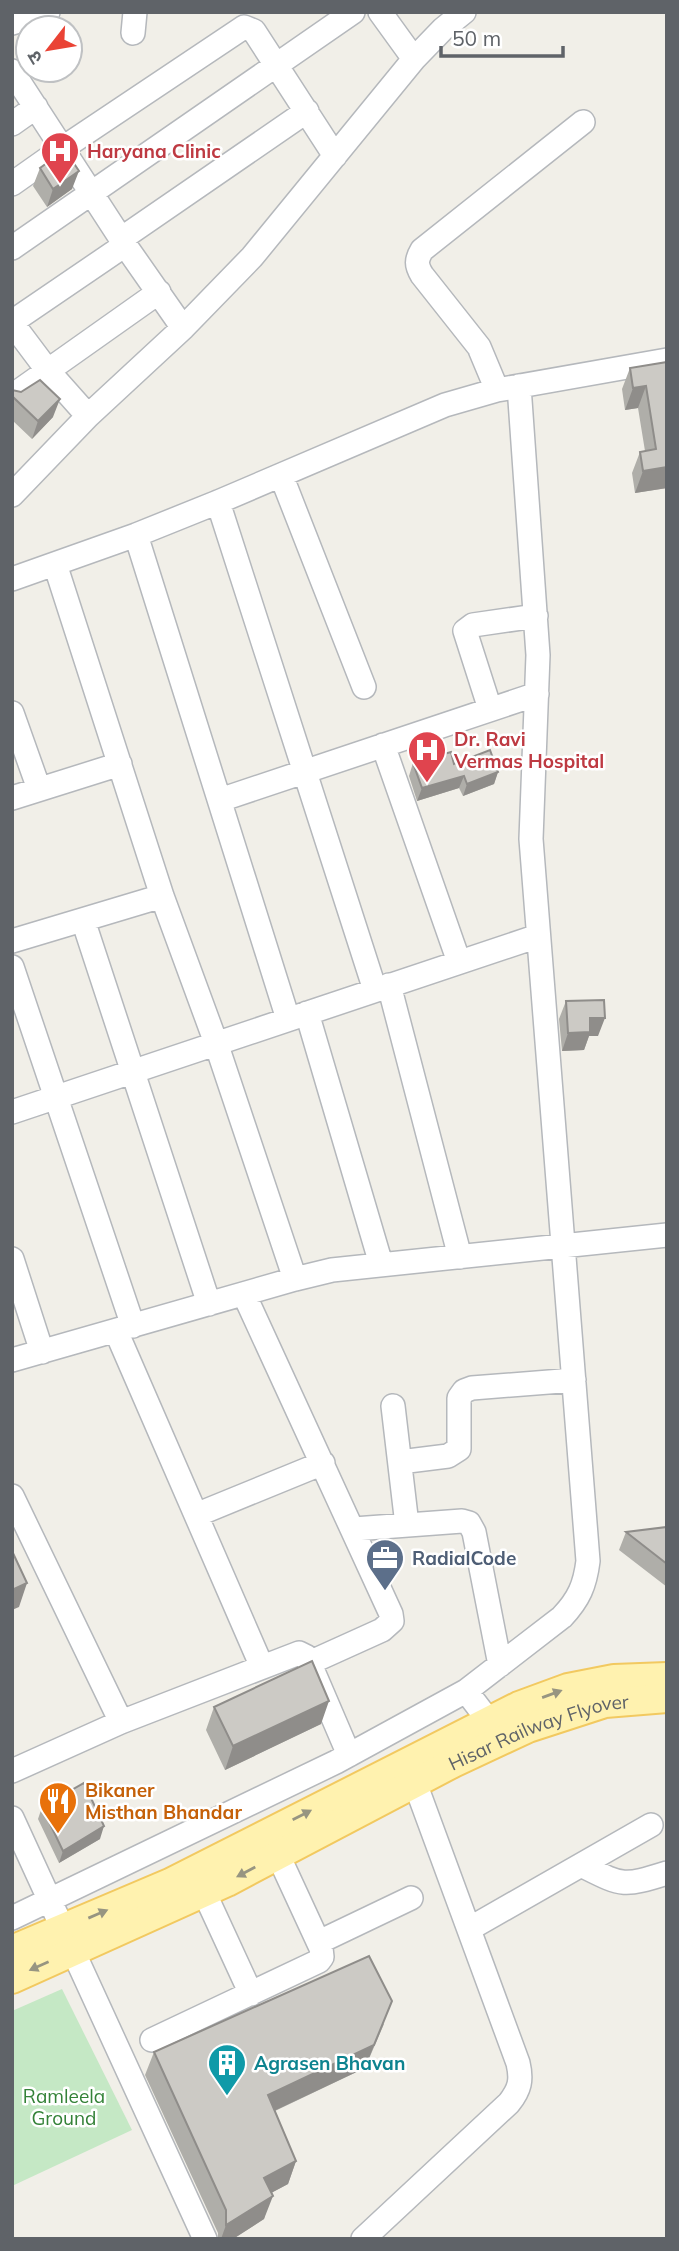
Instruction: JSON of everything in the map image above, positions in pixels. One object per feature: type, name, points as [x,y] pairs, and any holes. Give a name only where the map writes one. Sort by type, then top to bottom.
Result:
[{"type":"main road","name":"Hisar Railway Flyover","points":[[69,1939],[170,1883],[519,1706],[568,1688],[614,1679],[664,1688]]},
{"type":"main road","name":"Hisar Railway Flyover","points":[[69,1939],[204,1892],[528,1728],[605,1703],[664,1688]]},
{"type":"main road","points":[[12,1950],[69,1939]]},
{"type":"main road","points":[[12,1979],[69,1939]]},
{"type":"street","points":[[12,23],[48,12]]},
{"type":"street","points":[[12,248],[353,12]]},
{"type":"street","points":[[380,12],[414,59]]},
{"type":"street","points":[[12,495],[88,416],[183,328],[253,257],[414,59],[464,12]]},
{"type":"street","points":[[12,184],[244,27],[254,31],[335,156]]},
{"type":"street","points":[[12,71],[123,242],[183,328]]},
{"type":"street","points":[[12,124],[36,107]]},
{"type":"street","points":[[88,416],[48,371],[12,322],[307,111]]},
{"type":"street","points":[[12,1918],[349,1755],[466,1691],[562,1617],[582,1593],[586,1580],[587,1548],[531,839],[538,655],[536,616],[508,388],[422,275],[416,259],[422,250],[583,122]]},
{"type":"street","points":[[12,396],[159,292]]},
{"type":"street","points":[[12,579],[136,535],[445,405],[508,388],[667,360]]},
{"type":"street","points":[[281,475],[364,687]]},
{"type":"street","points":[[218,502],[304,771],[382,987],[460,1257]]},
{"type":"street","points":[[136,535],[220,800],[298,1016],[381,1264]]},
{"type":"street","points":[[55,564],[162,896],[216,1043],[295,1279]]},
{"type":"street","points":[[490,709],[465,631],[473,625],[536,616]]},
{"type":"street","points":[[220,800],[537,694]]},
{"type":"street","points":[[12,713],[39,789]]},
{"type":"street","points":[[383,745],[459,962]]},
{"type":"street","points":[[12,798],[120,764]]},
{"type":"street","points":[[12,941],[162,896]]},
{"type":"street","points":[[83,920],[209,1304]]},
{"type":"street","points":[[12,1112],[538,936]]},
{"type":"street","points":[[12,967],[56,1097],[124,1328],[196,1515],[262,1667]]},
{"type":"street","points":[[12,1360],[332,1270],[667,1235]]},
{"type":"street","points":[[12,1259],[42,1352]]},
{"type":"street","points":[[244,1294],[391,1614],[392,1620],[382,1630],[309,1663]]},
{"type":"street","points":[[400,1462],[448,1456],[459,1449],[459,1398],[464,1391],[472,1388],[574,1380]]},
{"type":"street","points":[[393,1406],[407,1525]]},
{"type":"street","points":[[196,1515],[323,1463]]},
{"type":"street","points":[[12,1496],[121,1722]]},
{"type":"street","points":[[354,1529],[462,1521],[472,1527],[500,1665]]},
{"type":"street","points":[[12,1771],[121,1722],[299,1653],[304,1654],[309,1663],[349,1755]]},
{"type":"street","points":[[466,1691],[489,1721]]},
{"type":"street","points":[[363,2239],[509,2103],[519,2090],[521,2077],[415,1783]]},
{"type":"street","points":[[12,1818],[205,2239]]},
{"type":"street","points":[[469,1930],[651,1825]]},
{"type":"street","points":[[152,2040],[319,1961],[322,1956],[319,1942],[278,1855]]},
{"type":"street","points":[[581,1866],[616,1883],[632,1884],[667,1873]]},
{"type":"street","points":[[204,1892],[251,1994]]},
{"type":"street","points":[[319,1942],[411,1898]]},
{"type":"green space","name":"Ramleela Ground","points":[[62,1989],[132,2130],[12,2186],[12,2011]]},
{"type":"building","points":[[65,150],[79,171],[53,189],[40,168]]},
{"type":"building","points":[[667,362],[667,467],[643,471],[640,452],[656,449],[646,386],[633,388],[630,368]]},
{"type":"building","points":[[40,380],[60,399],[38,421],[12,396],[12,390],[21,392]]},
{"type":"building","points":[[490,750],[498,772],[467,784],[464,776],[422,788],[413,763],[451,752],[454,764]]},
{"type":"building","points":[[604,1000],[605,1018],[590,1018],[590,1032],[568,1033],[566,1001]]},
{"type":"building","points":[[667,1527],[667,1564],[626,1532]]},
{"type":"building","points":[[12,1551],[27,1583],[12,1590]]},
{"type":"building","points":[[312,1661],[329,1701],[233,1746],[214,1707]]},
{"type":"building","points":[[84,1783],[104,1826],[63,1851],[42,1807]]},
{"type":"building","name":"Agrasen Bhavan","points":[[369,1956],[392,2001],[374,2045],[268,2095],[296,2161],[264,2178],[273,2196],[226,2225],[226,2210],[154,2052]]},
{"type":"place","name":"Haryana Clinic","points":[[60,185]]},
{"type":"place","name":"Dr. Ravi Vermas Hospital","points":[[427,784]]},
{"type":"place","name":"RadialCode","points":[[385,1592]]},
{"type":"place","name":"Bikaner Misthan Bhandar","points":[[58,1835]]},
{"type":"place","name":"Agrasen Bhavan","points":[[227,2097]]}]
